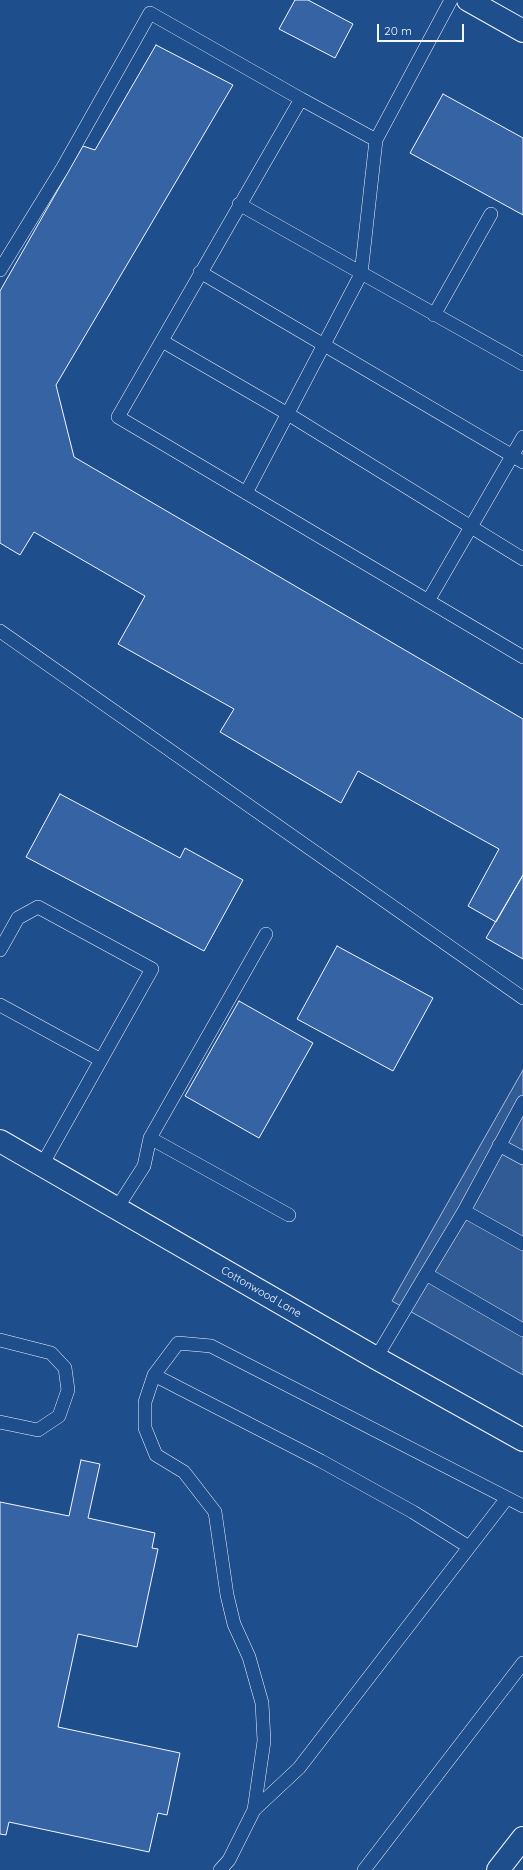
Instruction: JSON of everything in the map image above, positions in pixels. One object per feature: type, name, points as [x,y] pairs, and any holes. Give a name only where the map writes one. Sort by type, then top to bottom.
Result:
[{"type":"street","points":[[468,0],[523,31]]},
{"type":"street","name":"Cottonwood Lane","points":[[0,1141],[376,1358],[523,1440]]},
{"type":"street","points":[[498,1870],[523,1838]]},
{"type":"lane","points":[[246,493],[362,274],[376,140],[450,0]]},
{"type":"lane","points":[[0,270],[62,169],[150,13],[376,140]]},
{"type":"lane","points":[[301,99],[239,204],[118,417],[523,657]]},
{"type":"lane","points":[[239,204],[523,364]]},
{"type":"lane","points":[[434,315],[491,214]]},
{"type":"lane","points":[[200,272],[518,459]]},
{"type":"lane","points":[[162,341],[288,414],[523,560]]},
{"type":"lane","points":[[428,601],[470,528],[518,459],[523,437]]},
{"type":"lane","points":[[0,631],[523,998]]},
{"type":"lane","points":[[0,950],[18,918],[38,907],[152,968],[42,1165]]},
{"type":"lane","points":[[117,1208],[144,1166],[150,1138],[266,934]]},
{"type":"lane","points":[[0,1005],[100,1060]]},
{"type":"lane","points":[[376,1358],[464,1211],[523,1102]]},
{"type":"lane","points":[[150,1138],[289,1215]]},
{"type":"lane","points":[[500,1145],[523,1158]]},
{"type":"lane","points":[[464,1211],[523,1244]]},
{"type":"lane","points":[[426,1274],[523,1330]]},
{"type":"lane","points":[[0,1340],[51,1354],[65,1368],[68,1390],[59,1416],[38,1430],[0,1422]]},
{"type":"lane","points":[[220,1870],[229,1860],[254,1810],[264,1741],[262,1703],[249,1657],[234,1624],[227,1595],[215,1512],[184,1472],[156,1455],[146,1428],[145,1402],[154,1375],[178,1343],[211,1346],[523,1506]]},
{"type":"lane","points":[[154,1375],[321,1461],[413,1512],[469,1547]]},
{"type":"lane","points":[[254,1810],[300,1768],[507,1498]]},
{"type":"lane","points":[[364,1870],[523,1663]]},
{"type":"shaded area","points":[[523,1070],[523,1375],[392,1301]]},
{"type":"building","points":[[295,0],[308,0],[353,24],[335,58],[279,29]]},
{"type":"building","points":[[156,45],[233,85],[56,385],[74,457],[523,719],[523,875],[496,922],[468,906],[499,849],[358,771],[341,803],[220,732],[234,709],[118,644],[145,596],[34,532],[20,555],[0,543],[0,291],[83,146],[95,150]]},
{"type":"building","points":[[443,94],[523,138],[523,215],[410,153]]},
{"type":"building","points":[[60,794],[180,858],[185,848],[243,880],[204,951],[26,857]]},
{"type":"building","points":[[523,875],[523,959],[486,938]]},
{"type":"building","points":[[337,946],[433,998],[393,1071],[297,1019]]},
{"type":"building","points":[[239,1001],[313,1043],[259,1138],[185,1096]]},
{"type":"building","points":[[81,1460],[100,1464],[88,1518],[155,1533],[152,1548],[158,1549],[137,1647],[78,1634],[58,1727],[180,1753],[167,1815],[158,1813],[149,1852],[9,1822],[6,1835],[0,1834],[0,1502],[69,1516]]}]
